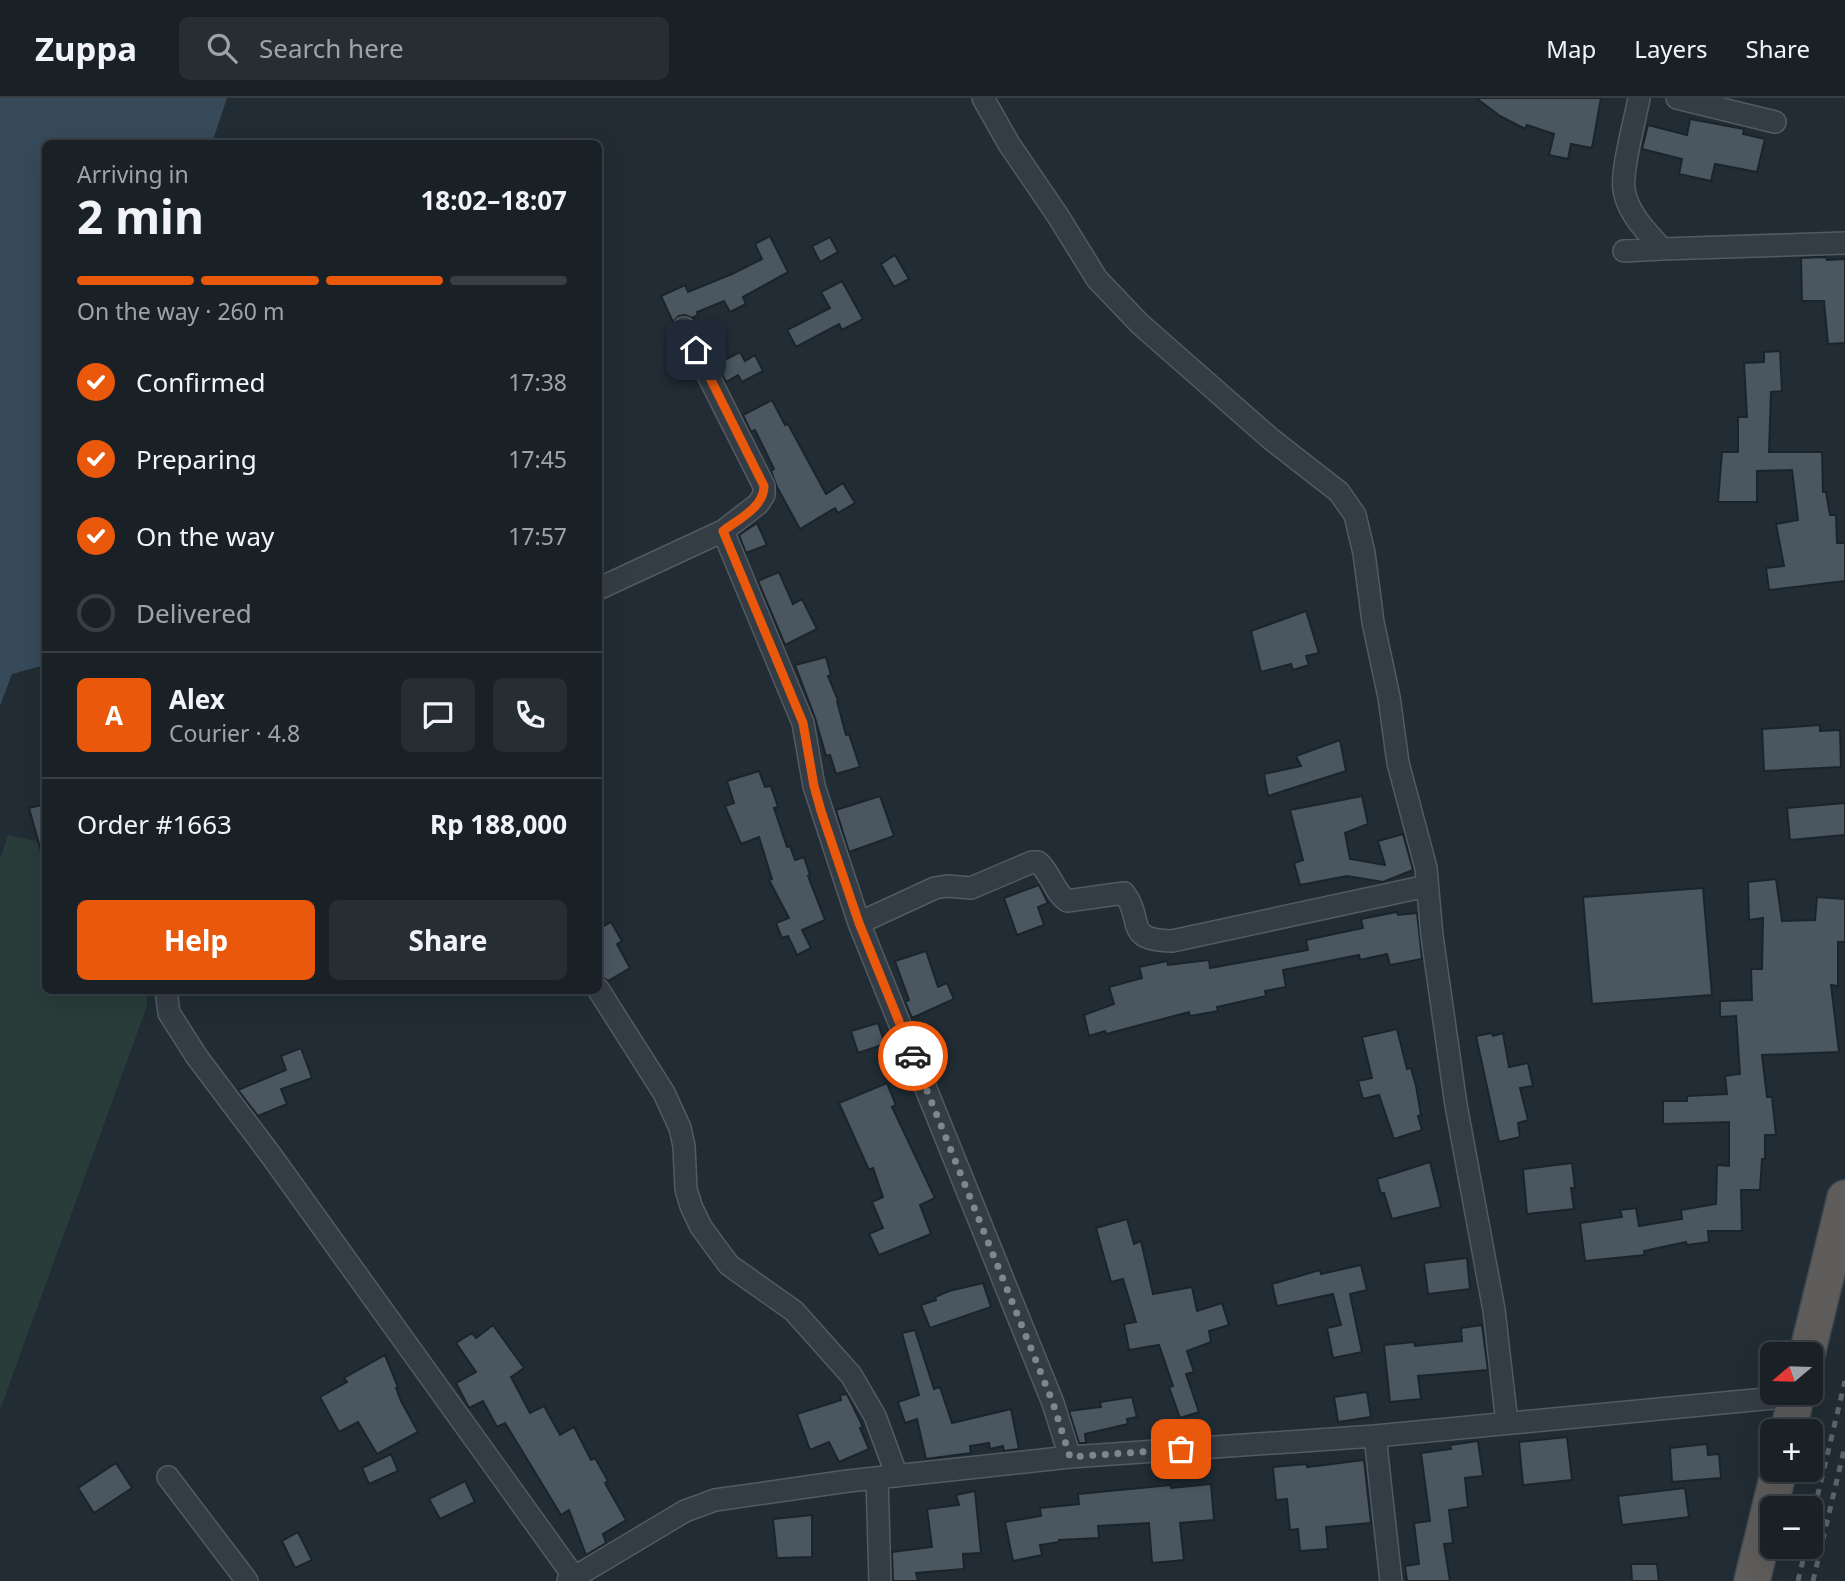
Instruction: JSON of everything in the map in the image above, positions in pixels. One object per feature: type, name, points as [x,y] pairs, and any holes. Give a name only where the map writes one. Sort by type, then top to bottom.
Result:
[{"type":"highway","points":[[1810,1342],[1845,1198]]},
{"type":"highway","points":[[1752,1581],[1776,1482]]},
{"type":"street","points":[[982,98],[1097,279],[1140,324],[1271,439],[1339,492],[1355,515],[1389,696],[1398,763],[1426,868],[1432,936],[1456,1105],[1494,1310],[1507,1423]]},
{"type":"street","points":[[1639,98],[1624,189],[1630,209],[1662,249]]},
{"type":"street","points":[[1677,98],[1775,122]]},
{"type":"street","points":[[1624,251],[1845,243]]},
{"type":"street","points":[[602,587],[723,531],[758,504],[764,495],[764,486],[684,328]]},
{"type":"street","points":[[723,531],[803,723],[814,786],[859,923],[1053,1403],[1070,1457]]},
{"type":"street","points":[[859,923],[935,888],[971,888],[1032,863],[1042,865],[1062,898],[1067,901],[1124,893],[1139,932],[1150,941],[1172,941],[1427,886]]},
{"type":"street","points":[[167,994],[169,1013],[197,1057],[270,1154],[573,1580],[685,1511],[715,1500],[887,1477],[1070,1457],[1375,1436],[1760,1399]]},
{"type":"street","points":[[601,994],[664,1093],[680,1128],[684,1146],[686,1189],[701,1227],[729,1265],[794,1311],[851,1374],[875,1416],[887,1477],[880,1581]]},
{"type":"street","points":[[1375,1436],[1391,1581]]},
{"type":"street","points":[[168,1477],[247,1581]]},
{"type":"green space","points":[[8,835],[42,842],[42,994],[147,994],[147,1006],[0,1410],[0,859]]},
{"type":"water","points":[[0,98],[227,98],[213,140],[42,140],[42,666],[12,674],[0,706]]},
{"type":"building","points":[[1476,98],[1601,98],[1592,148],[1571,144],[1568,159],[1549,155],[1554,134],[1527,125],[1525,129],[1500,116]]},
{"type":"building","points":[[1690,119],[1744,129],[1743,134],[1765,139],[1757,172],[1715,164],[1711,181],[1679,174],[1682,159],[1642,149],[1648,125],[1687,135]]},
{"type":"building","points":[[770,236],[788,272],[743,297],[746,304],[730,312],[724,301],[697,312],[698,315],[692,318],[679,316],[673,322],[661,296],[685,285],[688,292],[762,259],[755,244]]},
{"type":"building","points":[[830,237],[838,252],[820,262],[812,246]]},
{"type":"building","points":[[895,255],[909,279],[894,287],[881,264]]},
{"type":"building","points":[[1826,257],[1827,260],[1845,259],[1845,343],[1828,344],[1824,301],[1802,301],[1801,258]]},
{"type":"building","points":[[842,281],[863,319],[842,330],[839,324],[796,347],[787,330],[830,308],[821,292]]},
{"type":"building","points":[[1780,351],[1782,391],[1771,392],[1769,452],[1822,452],[1823,492],[1826,492],[1830,515],[1836,515],[1837,543],[1845,543],[1845,581],[1769,590],[1766,568],[1784,566],[1776,524],[1798,520],[1792,470],[1757,471],[1757,502],[1718,502],[1722,452],[1738,452],[1738,417],[1747,417],[1744,363],[1764,362],[1764,352]]},
{"type":"building","points":[[740,352],[745,361],[755,355],[763,371],[742,382],[738,375],[726,382],[717,364]]},
{"type":"building","points":[[772,400],[826,494],[843,483],[855,503],[838,513],[835,508],[800,529],[777,487],[771,471],[774,469],[755,430],[751,432],[743,415]]},
{"type":"building","points":[[757,523],[767,545],[746,553],[739,535]]},
{"type":"building","points":[[779,572],[793,604],[802,599],[817,629],[785,645],[758,581]]},
{"type":"building","points":[[1306,611],[1319,653],[1306,656],[1309,665],[1293,670],[1291,664],[1261,672],[1251,631]]},
{"type":"building","points":[[826,657],[831,675],[828,676],[838,700],[846,735],[849,734],[860,767],[836,774],[830,755],[826,756],[795,665]]},
{"type":"building","points":[[1820,725],[1820,731],[1840,730],[1841,767],[1764,771],[1762,729]]},
{"type":"building","points":[[1340,740],[1346,771],[1268,796],[1264,774],[1301,766],[1296,756]]},
{"type":"building","points":[[759,771],[765,787],[771,786],[778,807],[774,808],[787,847],[790,846],[795,860],[804,857],[810,875],[808,876],[825,920],[802,930],[811,948],[797,955],[788,936],[782,938],[776,923],[789,918],[769,880],[772,879],[759,837],[741,844],[725,806],[734,803],[727,781]]},
{"type":"building","points":[[880,796],[894,836],[849,852],[836,810]]},
{"type":"building","points":[[1362,796],[1368,824],[1345,833],[1350,859],[1385,865],[1378,841],[1403,834],[1413,870],[1383,882],[1347,876],[1300,885],[1294,863],[1303,860],[1290,810]]},
{"type":"building","points":[[1845,803],[1845,835],[1790,840],[1787,808]]},
{"type":"building","points":[[42,805],[42,851],[41,851],[29,808]]},
{"type":"building","points":[[1776,879],[1782,921],[1815,920],[1817,897],[1845,899],[1845,942],[1838,942],[1838,986],[1831,985],[1839,1052],[1762,1055],[1767,1097],[1772,1097],[1776,1135],[1765,1135],[1765,1159],[1762,1159],[1760,1190],[1741,1190],[1742,1231],[1708,1231],[1709,1242],[1687,1245],[1686,1242],[1644,1251],[1645,1255],[1585,1261],[1580,1223],[1622,1217],[1620,1210],[1636,1208],[1639,1226],[1682,1219],[1681,1210],[1716,1204],[1717,1165],[1729,1166],[1729,1122],[1663,1124],[1663,1101],[1687,1101],[1687,1096],[1727,1094],[1725,1076],[1740,1074],[1736,1016],[1720,1017],[1720,1001],[1752,1000],[1751,969],[1762,969],[1763,918],[1749,920],[1748,882]]},
{"type":"building","points":[[1039,885],[1048,903],[1038,907],[1044,925],[1017,935],[1004,898]]},
{"type":"building","points":[[1703,888],[1712,995],[1592,1004],[1583,897]]},
{"type":"building","points":[[1397,912],[1398,915],[1417,913],[1422,959],[1390,965],[1387,954],[1360,960],[1359,955],[1283,970],[1286,987],[1265,991],[1266,996],[1217,1007],[1218,1011],[1190,1016],[1189,1012],[1089,1036],[1084,1015],[1114,1004],[1109,987],[1142,978],[1139,967],[1167,961],[1168,965],[1209,960],[1210,968],[1308,950],[1306,940],[1363,928],[1361,919]]},
{"type":"building","points":[[611,922],[622,941],[617,944],[630,968],[608,981],[602,977],[602,927]]},
{"type":"building","points":[[926,951],[938,987],[947,983],[954,999],[912,1018],[905,1002],[909,1000],[895,961]]},
{"type":"building","points":[[878,1023],[885,1044],[858,1053],[851,1031]]},
{"type":"building","points":[[1397,1029],[1407,1069],[1411,1068],[1416,1086],[1422,1130],[1394,1139],[1379,1095],[1363,1099],[1358,1081],[1372,1078],[1362,1037]]},
{"type":"building","points":[[1492,1033],[1493,1036],[1503,1033],[1509,1067],[1528,1063],[1533,1086],[1520,1088],[1528,1120],[1518,1123],[1520,1137],[1499,1142],[1476,1036]]},
{"type":"building","points":[[301,1048],[312,1078],[281,1089],[287,1104],[258,1116],[238,1090],[286,1070],[281,1056]]},
{"type":"building","points":[[887,1083],[896,1105],[892,1107],[935,1198],[920,1205],[931,1234],[879,1255],[869,1234],[883,1228],[872,1202],[883,1197],[873,1168],[869,1170],[839,1103]]},
{"type":"building","points":[[1430,1162],[1441,1207],[1392,1219],[1377,1179]]},
{"type":"building","points":[[1572,1163],[1574,1209],[1527,1214],[1523,1169]]},
{"type":"building","points":[[1127,1219],[1134,1244],[1141,1241],[1153,1294],[1192,1287],[1197,1311],[1222,1303],[1229,1325],[1209,1331],[1211,1342],[1187,1351],[1194,1372],[1186,1374],[1199,1412],[1180,1418],[1169,1387],[1173,1386],[1159,1345],[1129,1350],[1124,1324],[1136,1322],[1123,1279],[1111,1282],[1096,1228]]},
{"type":"building","points":[[1467,1258],[1470,1289],[1428,1294],[1424,1263]]},
{"type":"building","points":[[1361,1265],[1367,1290],[1350,1294],[1362,1352],[1333,1358],[1327,1328],[1341,1325],[1333,1294],[1277,1306],[1272,1284],[1320,1270],[1321,1274]]},
{"type":"building","points":[[983,1283],[991,1307],[930,1328],[921,1305],[936,1300],[935,1297],[949,1291]]},
{"type":"building","points":[[493,1325],[524,1368],[511,1377],[530,1413],[544,1406],[560,1435],[574,1427],[591,1460],[595,1458],[608,1481],[605,1483],[626,1520],[603,1534],[606,1543],[586,1555],[569,1510],[561,1515],[505,1423],[497,1427],[483,1401],[469,1408],[456,1383],[476,1372],[456,1343],[472,1333],[476,1338]]},
{"type":"building","points":[[1482,1325],[1488,1370],[1418,1376],[1421,1399],[1390,1402],[1384,1345],[1414,1342],[1415,1346],[1462,1341],[1461,1328]]},
{"type":"building","points":[[915,1330],[934,1389],[940,1387],[952,1423],[1011,1409],[1019,1449],[1004,1451],[1003,1446],[990,1449],[989,1443],[970,1446],[971,1453],[926,1459],[917,1419],[905,1423],[898,1402],[919,1395],[902,1333]]},
{"type":"building","points":[[385,1355],[401,1401],[418,1432],[377,1454],[358,1422],[339,1432],[320,1397],[347,1382],[344,1378]]},
{"type":"building","points":[[1367,1392],[1371,1417],[1338,1422],[1334,1397]]},
{"type":"building","points":[[847,1394],[863,1427],[860,1428],[869,1449],[839,1462],[829,1442],[810,1450],[797,1414],[841,1400],[840,1395]]},
{"type":"building","points":[[1132,1397],[1137,1417],[1127,1419],[1128,1424],[1085,1434],[1086,1443],[1079,1443],[1069,1411],[1101,1407],[1100,1402]]},
{"type":"building","points":[[1567,1437],[1572,1480],[1523,1485],[1519,1442]]},
{"type":"building","points":[[1478,1441],[1483,1476],[1465,1478],[1468,1507],[1449,1510],[1453,1543],[1444,1544],[1450,1581],[1407,1581],[1405,1566],[1419,1564],[1414,1523],[1430,1521],[1421,1453],[1451,1449],[1450,1445]]},
{"type":"building","points":[[1707,1444],[1708,1455],[1719,1454],[1721,1478],[1672,1482],[1670,1448]]},
{"type":"building","points":[[391,1454],[398,1471],[369,1484],[362,1468]]},
{"type":"building","points":[[1364,1460],[1371,1523],[1326,1527],[1328,1549],[1300,1551],[1298,1529],[1290,1530],[1287,1499],[1276,1500],[1273,1467],[1307,1464],[1307,1467]]},
{"type":"building","points":[[116,1463],[132,1488],[94,1513],[78,1488]]},
{"type":"building","points":[[465,1481],[475,1502],[440,1519],[429,1499]]},
{"type":"building","points":[[1211,1484],[1214,1520],[1180,1523],[1184,1560],[1152,1563],[1149,1523],[1098,1526],[1099,1538],[1059,1540],[1040,1545],[1042,1555],[1013,1561],[1005,1522],[1041,1516],[1040,1508],[1079,1504],[1078,1494]]},
{"type":"building","points":[[1685,1488],[1689,1517],[1622,1525],[1618,1496]]},
{"type":"building","points":[[975,1491],[981,1553],[963,1554],[964,1569],[916,1573],[918,1581],[893,1581],[892,1552],[932,1547],[927,1509],[959,1505],[956,1495]]},
{"type":"building","points":[[812,1515],[812,1557],[777,1558],[773,1519]]},
{"type":"building","points":[[298,1532],[312,1560],[295,1568],[282,1541]]},
{"type":"building","points":[[1631,1564],[1657,1564],[1659,1581],[1632,1581]]},
{"type":"railway","points":[[1817,1496],[1845,1381]]},
{"type":"railway","points":[[1813,1581],[1845,1446]]},
{"type":"railway","points":[[1798,1581],[1803,1559]]},
{"type":"way so far","points":[[913,1056],[1053,1403],[1070,1457],[1181,1449]]},
{"type":"route","points":[[696,350],[764,486],[764,495],[758,504],[723,531],[803,723],[821,811],[859,923],[913,1056]]}]
